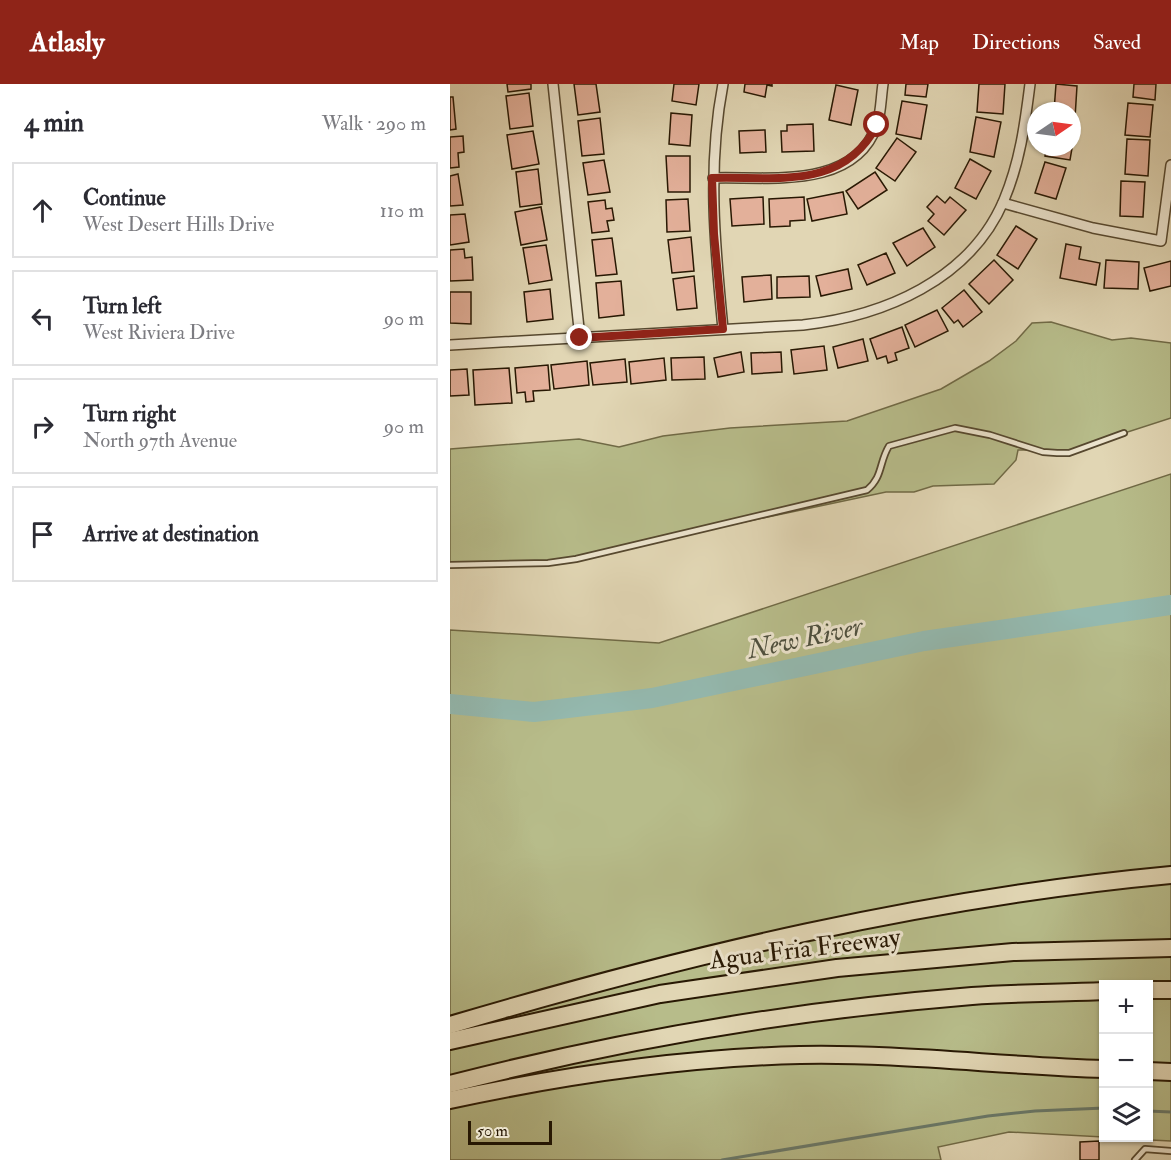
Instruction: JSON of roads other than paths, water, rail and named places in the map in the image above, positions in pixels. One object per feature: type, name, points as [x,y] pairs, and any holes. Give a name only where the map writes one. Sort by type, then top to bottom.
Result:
[{"type":"highway","points":[[450,1025],[569,990],[861,919],[1004,894],[1171,875]]},
{"type":"highway","name":"Agua Fria Freeway","points":[[450,1041],[660,994],[837,968],[1013,952],[1171,948]]},
{"type":"highway","points":[[1153,990],[1171,990]]},
{"type":"highway","points":[[450,1084],[643,1040],[811,1013],[972,996],[1099,992]]},
{"type":"highway","points":[[450,1100],[605,1071],[670,1063],[800,1055],[852,1055],[1099,1069]]},
{"type":"highway","points":[[1153,1071],[1171,1072]]},
{"type":"street","points":[[553,84],[580,338]]},
{"type":"street","points":[[723,84],[715,135],[712,178],[714,234],[723,329]]},
{"type":"street","points":[[712,178],[808,176],[828,171],[851,159],[868,142],[877,125],[883,84]]},
{"type":"street","points":[[450,345],[828,322],[876,311],[938,280],[974,246],[1003,202],[1024,136],[1030,84]]},
{"type":"street","points":[[1003,202],[1093,228],[1161,241],[1171,165]]},
{"type":"lane","points":[[450,565],[548,563],[576,559],[867,490],[880,477],[883,455],[889,446],[941,431],[968,429],[1057,453],[1069,453],[1124,433]]},
{"type":"lane","points":[[1135,1160],[1145,1149],[1171,1151]]},
{"type":"waterway","name":"New River","points":[[450,704],[534,712],[652,698],[924,641],[1171,605]]},
{"type":"waterway","points":[[722,1160],[988,1116],[1099,1108]]},
{"type":"waterway","points":[[1153,1111],[1171,1112]]}]
